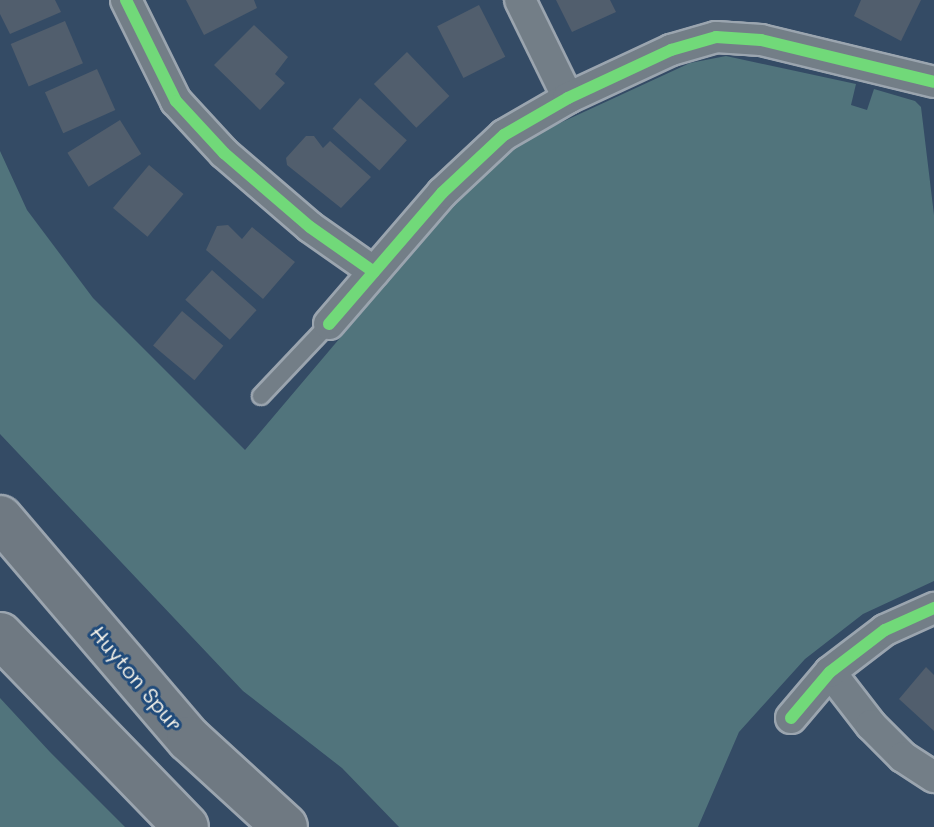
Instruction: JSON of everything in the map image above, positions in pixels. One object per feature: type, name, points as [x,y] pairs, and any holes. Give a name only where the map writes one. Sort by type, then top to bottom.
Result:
[{"type":"highway","name":"Huyton Spur","points":[[0,518],[189,739],[285,827]]},
{"type":"highway","points":[[0,635],[186,827]]},
{"type":"street","points":[[126,0],[176,101],[195,122],[310,227],[374,272]]},
{"type":"street","points":[[520,0],[568,98]]},
{"type":"street","points":[[329,324],[442,193],[504,135],[568,98],[671,50],[716,37],[761,40],[934,82]]},
{"type":"street","points":[[791,718],[830,672],[885,630],[934,608]]},
{"type":"street","points":[[830,672],[871,725],[903,757],[934,777]]},
{"type":"lane","points":[[261,396],[329,324]]},
{"type":"green space","points":[[726,56],[856,84],[851,105],[867,110],[874,89],[915,101],[921,107],[934,215],[934,581],[863,614],[805,659],[739,732],[698,827],[399,827],[342,768],[243,691],[0,434],[0,151],[27,210],[93,298],[245,450],[484,168],[521,141],[690,63]]},
{"type":"green space","points":[[0,698],[50,752],[125,827],[0,827]]},
{"type":"building","points":[[0,0],[55,0],[61,12],[10,34],[0,14]]},
{"type":"building","points":[[186,0],[254,0],[257,8],[204,35]]},
{"type":"building","points":[[556,0],[610,0],[616,12],[572,32]]},
{"type":"building","points":[[861,0],[921,0],[901,41],[854,16]]},
{"type":"building","points":[[479,5],[505,57],[463,78],[437,26]]},
{"type":"building","points":[[65,21],[83,63],[29,86],[11,44]]},
{"type":"building","points":[[254,25],[288,57],[275,74],[285,83],[260,110],[214,65]]},
{"type":"building","points":[[407,52],[449,96],[416,128],[374,84]]},
{"type":"building","points":[[97,69],[115,110],[63,133],[45,92]]},
{"type":"building","points":[[360,98],[407,140],[379,171],[333,128]]},
{"type":"building","points":[[120,120],[141,154],[89,187],[67,153]]},
{"type":"building","points":[[306,136],[314,136],[323,148],[330,141],[371,177],[341,208],[287,165],[286,158]]},
{"type":"building","points":[[149,165],[183,194],[147,237],[113,208]]},
{"type":"building","points":[[228,225],[242,239],[252,227],[295,262],[263,299],[206,250],[217,226]]},
{"type":"building","points":[[212,270],[257,310],[230,340],[185,300]]},
{"type":"building","points":[[182,311],[223,346],[194,380],[153,345]]},
{"type":"building","points":[[926,667],[934,675],[934,731],[899,699]]},
{"type":"cycle path","points":[[126,0],[176,101],[224,153],[310,227],[374,272]]},
{"type":"cycle path","points":[[329,324],[442,193],[504,135],[568,98],[671,50],[716,37],[761,40],[934,82]]},
{"type":"cycle path","points":[[791,718],[830,672],[885,630],[934,608]]}]
